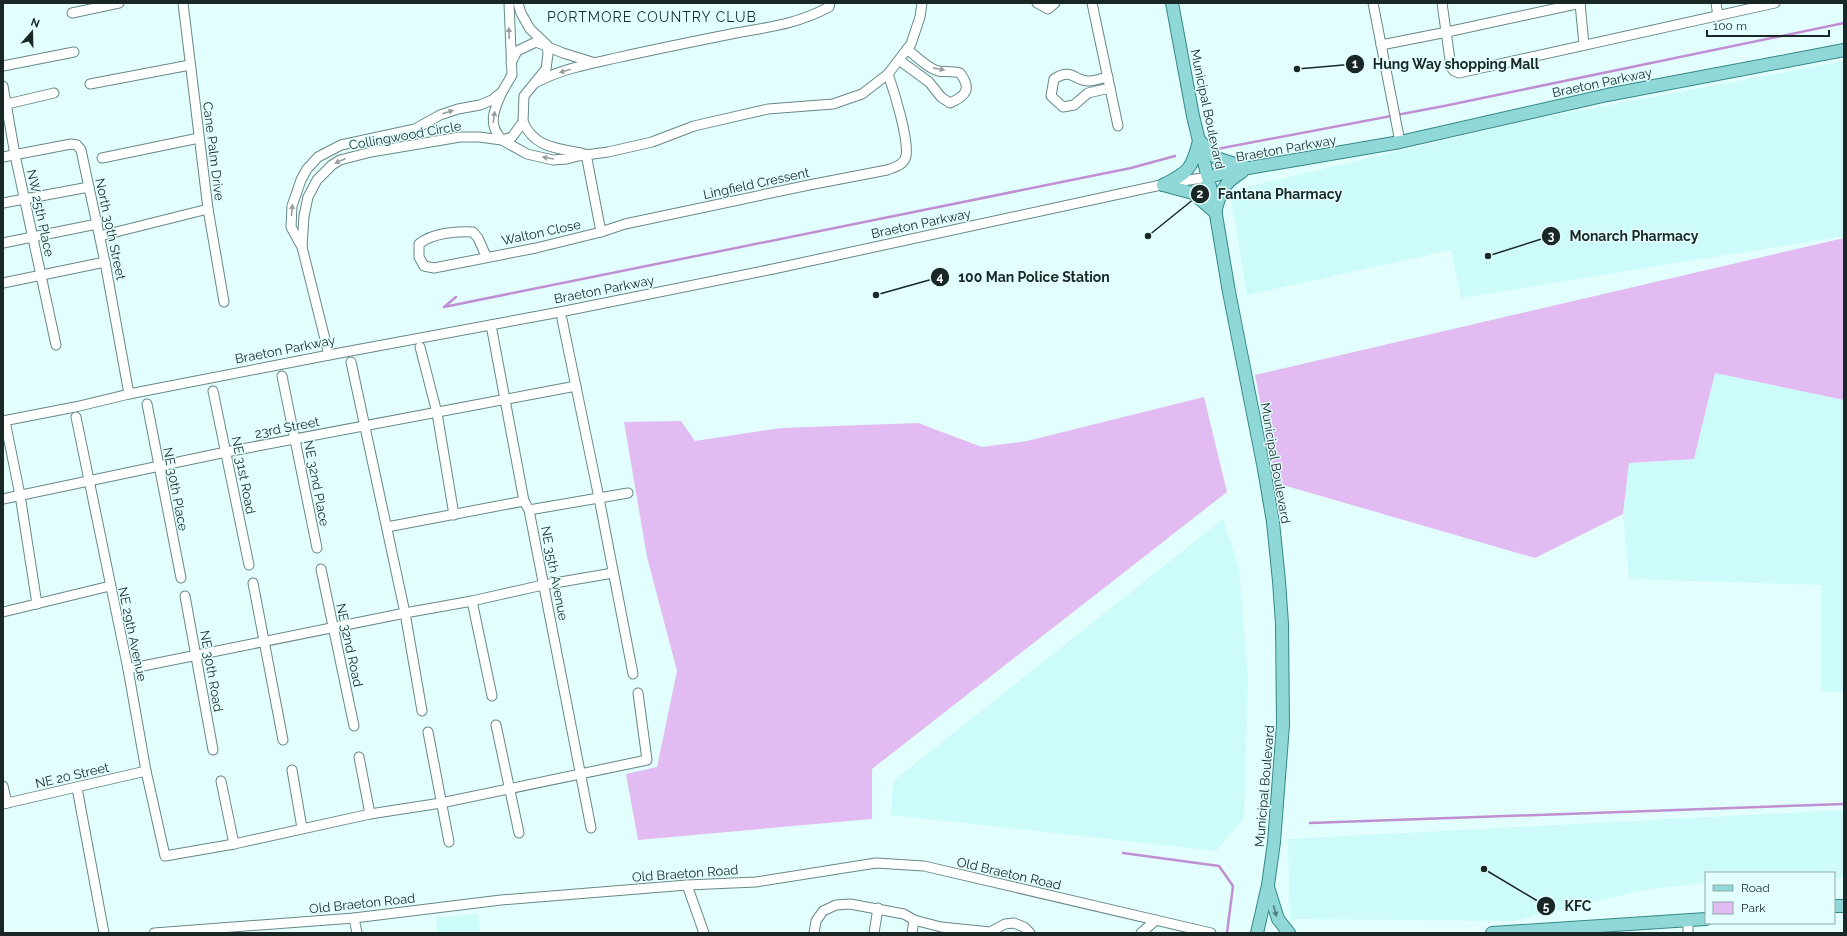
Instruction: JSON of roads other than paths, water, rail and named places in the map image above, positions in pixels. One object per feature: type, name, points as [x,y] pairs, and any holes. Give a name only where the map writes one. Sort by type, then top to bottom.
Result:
[{"type":"main road","name":"Municipal Boulevard","points":[[1172,3],[1193,116],[1216,212],[1229,292],[1273,522],[1280,588],[1282,624],[1283,725],[1274,842],[1268,885],[1257,933]]},
{"type":"main road","name":"Braeton Parkway","points":[[1208,177],[1248,168],[1400,142],[1614,93],[1844,50]]},
{"type":"main road","points":[[1163,185],[1183,175],[1190,167],[1199,140],[1216,158],[1248,168]]},
{"type":"main road","points":[[1163,185],[1193,193],[1216,212],[1223,187],[1230,179],[1248,168]]},
{"type":"main road","points":[[1268,885],[1278,919],[1289,933]]},
{"type":"main road","points":[[1492,933],[1705,918]]},
{"type":"street","points":[[72,13],[119,3]]},
{"type":"street","name":"Cane Palm Drive","points":[[183,3],[208,209],[224,302]]},
{"type":"street","name":"Collingwood Circle","points":[[302,247],[291,227],[292,206],[301,180],[307,169],[318,157],[341,145],[415,129],[440,114],[480,105],[492,100],[502,92],[512,74],[509,3]]},
{"type":"street","points":[[518,3],[530,29],[547,45],[569,56],[596,63]]},
{"type":"street","points":[[535,83],[551,74],[596,63],[776,26],[809,17],[829,7],[830,3]]},
{"type":"street","name":"Collingwood Circle","points":[[302,247],[304,216],[308,197],[322,173],[340,160],[371,152],[460,137],[479,137],[502,140],[527,154],[553,160],[567,159],[652,142],[694,126],[768,109],[833,104],[862,94],[888,74],[910,44],[920,17],[922,3]]},
{"type":"street","points":[[1037,3],[1048,9],[1055,3]]},
{"type":"street","points":[[1092,3],[1118,126]]},
{"type":"street","points":[[1374,3],[1394,118],[1400,142]]},
{"type":"street","points":[[1442,3],[1451,67],[1454,71],[1459,73],[1472,72],[1584,45],[1775,3]]},
{"type":"street","points":[[1381,45],[1580,3],[1584,45]]},
{"type":"street","points":[[1716,3],[1718,16]]},
{"type":"street","name":"Collingwood Circle","points":[[511,62],[517,50],[525,46],[536,42],[547,45]]},
{"type":"street","points":[[502,92],[494,114],[493,128],[502,140],[512,137],[523,122],[524,96],[546,69],[548,54],[547,45]]},
{"type":"street","points":[[899,60],[930,82],[941,97],[950,103],[962,98],[967,89],[964,79],[960,73],[949,70],[939,71],[929,66],[907,49]]},
{"type":"street","points":[[3,66],[74,52]]},
{"type":"street","points":[[90,84],[190,65]]},
{"type":"street","name":"Lingfield Cressent","points":[[601,232],[624,224],[899,166],[906,157],[905,139],[896,98],[888,74]]},
{"type":"street","points":[[1108,77],[1088,82],[1072,75],[1062,74],[1054,79],[1051,96],[1062,108],[1074,105],[1088,93],[1110,88]]},
{"type":"street","name":"NW 25th Place","points":[[3,86],[5,104],[24,199],[56,345]]},
{"type":"street","points":[[5,104],[54,93]]},
{"type":"street","name":"Collingwood Circle","points":[[523,122],[527,130],[536,141],[562,150],[586,154]]},
{"type":"street","points":[[102,158],[199,138]]},
{"type":"street","name":"North 30th Street","points":[[3,157],[72,144],[77,145],[81,150],[100,236],[129,394]]},
{"type":"street","points":[[586,154],[601,232]]},
{"type":"street","name":"Braeton Parkway","points":[[4,421],[75,407],[129,394],[765,271],[1163,185],[1208,177]]},
{"type":"street","points":[[3,203],[89,187]]},
{"type":"street","points":[[100,236],[208,209]]},
{"type":"street","points":[[3,243],[97,224]]},
{"type":"street","name":"Walton Close","points":[[486,256],[478,238],[472,232],[461,231],[426,239],[419,244],[419,257],[424,266],[434,268],[486,256],[536,248],[601,232]]},
{"type":"street","points":[[302,247],[328,355]]},
{"type":"street","points":[[3,283],[105,262]]},
{"type":"street","points":[[562,319],[633,674]]},
{"type":"street","name":"NE 35th Avenue","points":[[491,325],[524,501],[529,510],[591,828]]},
{"type":"street","points":[[420,347],[437,413],[454,515]]},
{"type":"street","points":[[351,362],[405,613],[422,711]]},
{"type":"street","name":"NE 32nd Place","points":[[282,376],[317,548]]},
{"type":"street","name":"23rd Street","points":[[3,499],[20,494],[226,452],[437,413],[505,398],[576,386]]},
{"type":"street","name":"NE 31st Road","points":[[213,391],[249,565]]},
{"type":"street","name":"NE 30th Place","points":[[147,404],[181,578]]},
{"type":"street","name":"NE 29th Avenue","points":[[76,417],[128,669],[146,771],[165,856],[234,844]]},
{"type":"street","points":[[4,421],[20,494],[37,604]]},
{"type":"street","points":[[529,510],[628,493]]},
{"type":"street","points":[[387,526],[454,515],[524,501]]},
{"type":"street","name":"NE 32nd Road","points":[[321,569],[354,726]]},
{"type":"street","points":[[128,669],[405,613],[472,601],[544,585],[613,573]]},
{"type":"street","points":[[253,583],[283,740]]},
{"type":"street","points":[[3,612],[110,586]]},
{"type":"street","name":"NE 30th Road","points":[[185,596],[213,750]]},
{"type":"street","points":[[472,601],[492,696]]},
{"type":"street","points":[[221,781],[234,844],[370,814],[441,803],[580,775],[647,760],[638,693]]},
{"type":"street","points":[[496,724],[518,834]]},
{"type":"street","points":[[428,732],[449,842]]},
{"type":"street","points":[[359,757],[370,814]]},
{"type":"street","points":[[292,770],[302,828]]},
{"type":"street","name":"NE 20 Street","points":[[5,804],[146,771]]},
{"type":"street","points":[[3,786],[5,804]]},
{"type":"street","points":[[77,788],[104,933]]},
{"type":"street","name":"Old Braeton Road","points":[[154,933],[283,928],[501,900],[687,885],[756,882],[876,864],[924,866],[1211,933]]},
{"type":"street","points":[[687,885],[704,933]]},
{"type":"street","points":[[814,933],[819,916],[828,907],[850,904],[904,914],[925,924],[953,931],[990,933],[1005,924],[1014,923],[1024,927],[1030,933]]},
{"type":"street","points":[[874,933],[878,908]]},
{"type":"street","points":[[354,918],[357,933]]},
{"type":"street","points":[[912,933],[914,920]]},
{"type":"street","points":[[1141,933],[1156,920]]},
{"type":"street","points":[[1688,920],[1688,933]]},
{"type":"waterway","points":[[1217,149],[1444,106],[1844,23]]},
{"type":"waterway","points":[[456,297],[444,307],[1131,168],[1175,156]]},
{"type":"waterway","points":[[1310,823],[1844,804]]},
{"type":"waterway","points":[[1123,853],[1219,866],[1233,886],[1227,933]]},
{"type":"place","name":"Hung Way shopping Mall","points":[[1297,69]]},
{"type":"place","name":"Fantana Pharmacy","points":[[1148,236]]},
{"type":"place","name":"Monarch Pharmacy","points":[[1488,256]]},
{"type":"place","name":"100 Man Police Station","points":[[876,295]]},
{"type":"place","name":"KFC","points":[[1484,869]]},
{"type":"district","name":"PORTMORE COUNTRY CLUB","points":[[652,17]]}]
